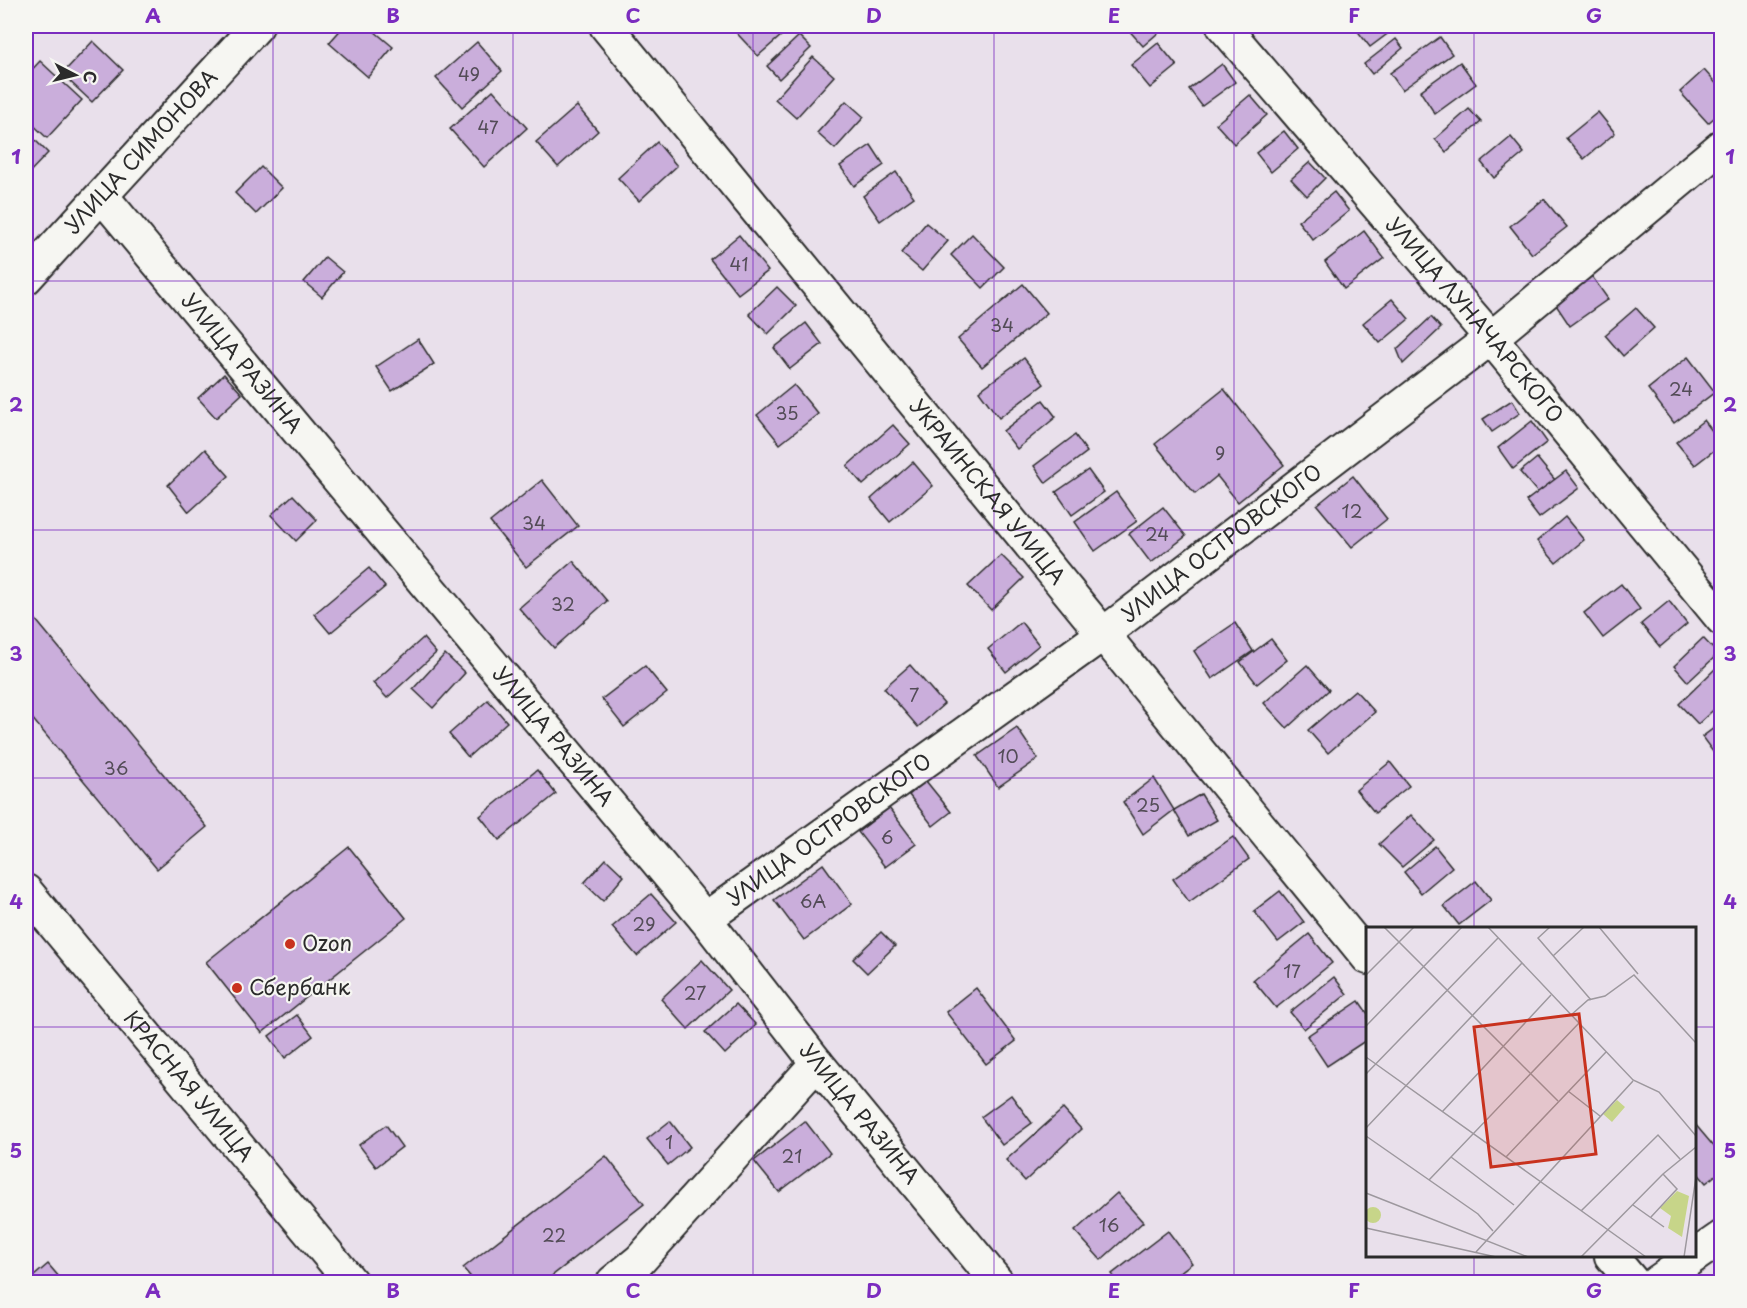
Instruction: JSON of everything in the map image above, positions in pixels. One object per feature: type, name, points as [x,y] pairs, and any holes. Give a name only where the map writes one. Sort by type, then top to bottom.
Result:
[{"type":"street","name":"УЛИЦА СИМОНОВА","points":[[26,278],[257,26]]},
{"type":"street","name":"УКРАИНСКАЯ УЛИЦА","points":[[606,26],[1366,956]]},
{"type":"street","name":"УЛИЦА ЛУНАЧАРСКОГО","points":[[1223,26],[1491,338],[1722,620]]},
{"type":"street","name":"УЛИЦА ОСТРОВСКОГО","points":[[705,919],[1103,634],[1491,338],[1722,146]]},
{"type":"street","name":"УЛИЦА РАЗИНА","points":[[102,196],[705,919],[817,1063],[997,1282]]},
{"type":"street","name":"КРАСНАЯ УЛИЦА","points":[[26,891],[351,1282]]},
{"type":"street","points":[[613,1282],[640,1260],[817,1063]]},
{"type":"street","points":[[1696,1255],[1722,1237]]},
{"type":"street","points":[[1612,1257],[1633,1282]]},
{"type":"street","points":[[1656,1282],[1693,1257]]},
{"type":"building","points":[[344,26],[368,26],[393,47],[368,77],[329,43]]},
{"type":"building","points":[[730,26],[787,26],[790,28],[758,56]]},
{"type":"building","points":[[1125,26],[1166,26],[1143,46]]},
{"type":"building","points":[[1361,26],[1398,26],[1370,47],[1356,29]]},
{"type":"building","points":[[799,36],[811,48],[779,79],[767,66]]},
{"type":"building","points":[[1440,37],[1452,54],[1402,90],[1390,73]]},
{"type":"building","points":[[1396,39],[1403,48],[1372,74],[1364,64]]},
{"type":"building","points":[[93,41],[123,70],[92,102],[62,74]]},
{"type":"building","points":[[477,42],[502,71],[462,107],[436,78]]},
{"type":"building","points":[[1158,43],[1177,66],[1150,88],[1131,65]]},
{"type":"building","points":[[813,57],[834,76],[796,118],[775,99]]},
{"type":"building","points":[[40,61],[82,100],[47,138],[26,118],[26,76]]},
{"type":"building","points":[[1460,62],[1476,84],[1435,114],[1420,91]]},
{"type":"building","points":[[1222,64],[1235,82],[1202,106],[1189,89]]},
{"type":"building","points":[[1704,70],[1722,90],[1722,111],[1708,123],[1680,92]]},
{"type":"building","points":[[493,90],[527,128],[484,167],[450,129]]},
{"type":"building","points":[[1250,95],[1267,115],[1234,144],[1216,124]]},
{"type":"building","points":[[846,101],[864,117],[835,149],[817,133]]},
{"type":"building","points":[[577,106],[598,131],[558,167],[536,142]]},
{"type":"building","points":[[1469,109],[1481,122],[1446,152],[1435,139]]},
{"type":"building","points":[[1598,112],[1615,133],[1584,159],[1566,138]]},
{"type":"building","points":[[26,131],[48,153],[26,176]]},
{"type":"building","points":[[1284,131],[1298,149],[1271,172],[1256,153]]},
{"type":"building","points":[[1511,137],[1524,153],[1494,178],[1481,162]]},
{"type":"building","points":[[657,142],[677,166],[639,201],[618,178]]},
{"type":"building","points":[[871,145],[884,165],[854,186],[840,166]]},
{"type":"building","points":[[1310,162],[1325,178],[1307,196],[1291,179]]},
{"type":"building","points":[[261,167],[282,188],[256,214],[235,193]]},
{"type":"building","points":[[896,172],[914,197],[880,221],[863,196]]},
{"type":"building","points":[[1334,192],[1349,211],[1313,240],[1298,221]]},
{"type":"building","points":[[1544,199],[1567,227],[1532,254],[1510,226]]},
{"type":"building","points":[[926,223],[948,241],[922,271],[901,253]]},
{"type":"building","points":[[1364,231],[1384,258],[1344,289],[1325,262]]},
{"type":"building","points":[[972,234],[1004,267],[983,288],[951,255]]},
{"type":"building","points":[[739,235],[768,271],[738,294],[710,259]]},
{"type":"building","points":[[325,257],[343,272],[322,297],[304,282]]},
{"type":"building","points":[[1591,275],[1608,299],[1570,326],[1554,302]]},
{"type":"building","points":[[1023,284],[1047,313],[982,367],[958,339]]},
{"type":"building","points":[[777,287],[796,306],[768,334],[749,314]]},
{"type":"building","points":[[1392,299],[1409,319],[1380,343],[1363,323]]},
{"type":"building","points":[[1636,308],[1654,328],[1623,356],[1605,335]]},
{"type":"building","points":[[1431,317],[1441,328],[1403,364],[1397,349]]},
{"type":"building","points":[[806,323],[822,344],[790,369],[774,348]]},
{"type":"building","points":[[418,339],[434,364],[392,391],[376,367]]},
{"type":"building","points":[[1688,357],[1715,392],[1674,423],[1648,389]]},
{"type":"building","points":[[1024,358],[1044,384],[999,418],[979,391]]},
{"type":"building","points":[[224,374],[242,394],[216,418],[198,398]]},
{"type":"building","points":[[794,385],[818,414],[780,444],[757,415]]},
{"type":"building","points":[[1224,389],[1284,465],[1238,502],[1217,476],[1195,494],[1155,444]]},
{"type":"building","points":[[1043,400],[1056,417],[1017,449],[1003,431]]},
{"type":"building","points":[[1512,400],[1520,413],[1492,432],[1483,419]]},
{"type":"building","points":[[1704,420],[1722,444],[1695,465],[1676,442]]},
{"type":"building","points":[[1532,421],[1547,442],[1513,469],[1498,448]]},
{"type":"building","points":[[893,425],[910,444],[863,485],[847,466]]},
{"type":"building","points":[[1075,435],[1087,452],[1046,483],[1034,466]]},
{"type":"building","points":[[205,449],[229,476],[189,512],[168,485]]},
{"type":"building","points":[[1537,458],[1555,480],[1538,493],[1520,472]]},
{"type":"building","points":[[913,462],[933,486],[890,522],[871,499]]},
{"type":"building","points":[[1088,470],[1104,492],[1072,515],[1056,492]]},
{"type":"building","points":[[1566,471],[1579,488],[1539,518],[1526,501]]},
{"type":"building","points":[[1353,476],[1387,519],[1352,547],[1317,505]]},
{"type":"building","points":[[542,480],[578,526],[526,567],[490,522]]},
{"type":"building","points":[[1116,492],[1137,521],[1095,551],[1075,522]]},
{"type":"building","points":[[293,495],[317,520],[296,541],[271,515]]},
{"type":"building","points":[[1163,507],[1186,536],[1151,563],[1129,534]]},
{"type":"building","points":[[1565,517],[1584,540],[1556,563],[1537,541]]},
{"type":"building","points":[[1001,555],[1024,578],[991,610],[968,586]]},
{"type":"building","points":[[573,561],[607,601],[554,648],[519,608]]},
{"type":"building","points":[[369,568],[385,587],[330,633],[314,614]]},
{"type":"building","points":[[1621,584],[1640,609],[1603,638],[1584,613]]},
{"type":"building","points":[[1669,601],[1687,624],[1660,647],[1641,624]]},
{"type":"building","points":[[36,620],[207,827],[157,869],[26,711],[26,628]]},
{"type":"building","points":[[1021,622],[1039,645],[1006,672],[988,649]]},
{"type":"building","points":[[1235,623],[1253,651],[1212,679],[1194,651]]},
{"type":"building","points":[[423,638],[436,653],[387,698],[373,683]]},
{"type":"building","points":[[1703,638],[1718,654],[1688,682],[1674,666]]},
{"type":"building","points":[[1271,639],[1287,660],[1257,684],[1240,662]]},
{"type":"building","points":[[445,654],[465,673],[433,708],[413,689]]},
{"type":"building","points":[[910,665],[944,704],[918,727],[884,688]]},
{"type":"building","points":[[1307,665],[1329,690],[1287,728],[1264,703]]},
{"type":"building","points":[[645,666],[667,693],[624,727],[602,699]]},
{"type":"building","points":[[1717,667],[1722,672],[1722,702],[1698,724],[1679,704]]},
{"type":"building","points":[[1355,690],[1375,712],[1328,753],[1308,730]]},
{"type":"building","points":[[488,700],[507,722],[468,757],[449,734]]},
{"type":"building","points":[[1722,722],[1722,758],[1719,760],[1702,737]]},
{"type":"building","points":[[1017,728],[1038,759],[998,787],[977,756]]},
{"type":"building","points":[[1390,762],[1409,786],[1375,813],[1356,790]]},
{"type":"building","points":[[537,770],[556,794],[499,840],[480,816]]},
{"type":"building","points":[[1154,778],[1174,810],[1143,834],[1123,802]]},
{"type":"building","points":[[926,781],[951,812],[933,826],[909,795]]},
{"type":"building","points":[[1201,794],[1217,820],[1189,836],[1174,810]]},
{"type":"building","points":[[889,808],[916,844],[885,867],[858,832]]},
{"type":"building","points":[[1411,815],[1434,840],[1402,867],[1379,844]]},
{"type":"building","points":[[1233,837],[1249,859],[1189,902],[1173,879]]},
{"type":"building","points":[[1435,846],[1452,867],[1421,893],[1404,872]]},
{"type":"building","points":[[349,847],[406,918],[262,1033],[206,962]]},
{"type":"building","points":[[606,859],[624,876],[603,901],[584,883]]},
{"type":"building","points":[[823,864],[852,904],[804,940],[774,900]]},
{"type":"building","points":[[1476,881],[1491,900],[1459,925],[1444,906]]},
{"type":"building","points":[[1280,891],[1304,922],[1278,942],[1254,911]]},
{"type":"building","points":[[651,894],[676,922],[637,956],[612,927]]},
{"type":"building","points":[[881,932],[895,946],[867,973],[853,959]]},
{"type":"building","points":[[1309,934],[1332,963],[1276,1008],[1253,980]]},
{"type":"building","points":[[702,960],[729,990],[688,1029],[661,999]]},
{"type":"building","points":[[1334,977],[1347,994],[1304,1029],[1290,1012]]},
{"type":"building","points":[[976,988],[1016,1041],[986,1064],[946,1012]]},
{"type":"building","points":[[1359,1001],[1366,1011],[1366,1040],[1327,1066],[1307,1036]]},
{"type":"building","points":[[736,1004],[756,1025],[725,1054],[705,1032]]},
{"type":"building","points":[[297,1015],[313,1036],[285,1058],[269,1036]]},
{"type":"building","points":[[1011,1095],[1032,1123],[1002,1145],[981,1117]]},
{"type":"building","points":[[1063,1109],[1081,1129],[1025,1181],[1006,1160]]},
{"type":"building","points":[[670,1121],[690,1147],[668,1165],[647,1139]]},
{"type":"building","points":[[805,1121],[830,1153],[779,1192],[754,1161]]},
{"type":"building","points":[[386,1125],[402,1147],[376,1167],[359,1145]]},
{"type":"building","points":[[1696,1125],[1722,1156],[1722,1170],[1706,1183],[1696,1171]]},
{"type":"building","points":[[606,1156],[644,1204],[544,1282],[475,1282],[463,1268]]},
{"type":"building","points":[[1117,1193],[1143,1222],[1101,1260],[1075,1231]]},
{"type":"building","points":[[1168,1231],[1192,1263],[1167,1282],[1118,1282],[1112,1274]]},
{"type":"building","points":[[48,1264],[60,1278],[55,1282],[27,1282]]},
{"type":"building","points":[[646,1266],[659,1282],[627,1282]]},
{"type":"place","name":"Ozon","points":[[290,944]]},
{"type":"place","name":"Сбербанк","points":[[237,988]]}]
